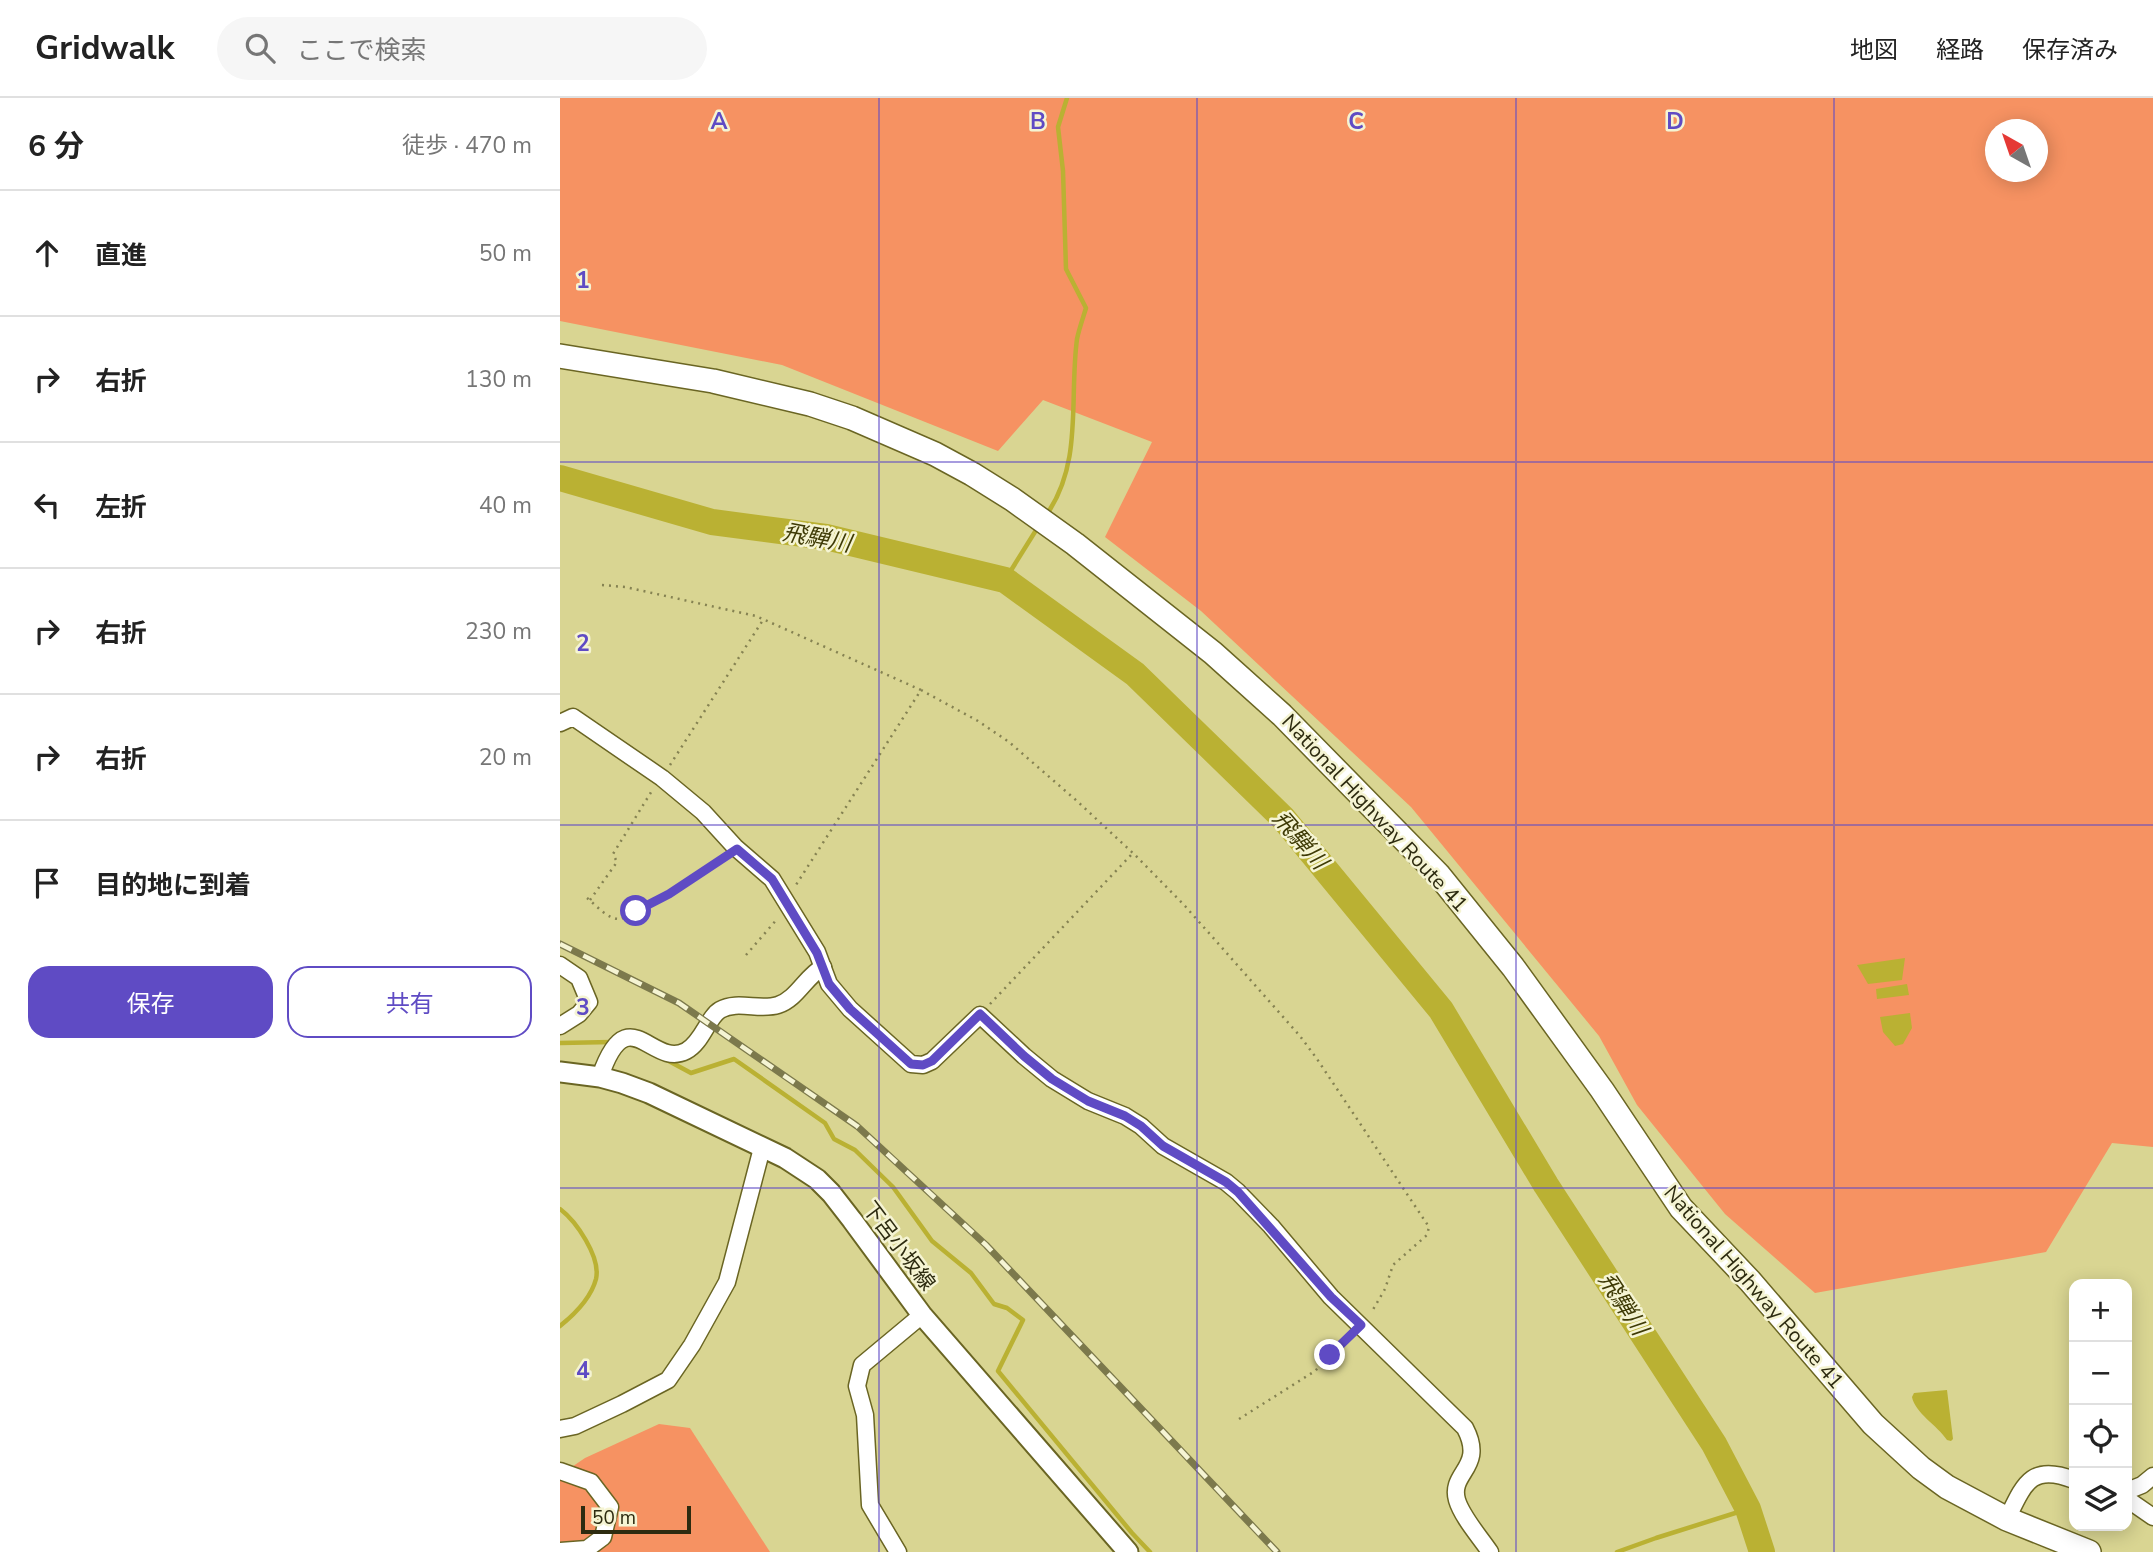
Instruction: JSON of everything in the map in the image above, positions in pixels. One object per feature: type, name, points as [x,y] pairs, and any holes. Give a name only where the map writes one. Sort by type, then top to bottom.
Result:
[{"type":"highway","name":"National Highway Route 41","points":[[560,356],[762,391],[842,414],[972,474],[1075,544],[1213,653],[1282,715],[1438,874],[1513,967],[1602,1090],[1681,1208],[1751,1281],[1873,1424],[1921,1468],[1947,1487],[2007,1519],[2089,1552]]},
{"type":"main road","name":"下呂小坂線","points":[[560,1072],[600,1077],[649,1093],[802,1168],[831,1194],[922,1315],[1128,1552]]},
{"type":"street","points":[[560,723],[573,717],[661,777],[703,812],[737,849],[772,879],[817,953],[829,984],[850,1009],[911,1064],[923,1065],[932,1061],[980,1014],[1052,1079],[1088,1101],[1125,1116],[1163,1146],[1226,1182],[1238,1192],[1331,1297],[1465,1428],[1470,1437],[1471,1463],[1458,1480],[1457,1499],[1490,1552]]},
{"type":"street","points":[[560,965],[579,978],[589,1002],[579,1014],[560,1026]]},
{"type":"street","points":[[600,1077],[606,1061],[624,1038],[633,1037],[664,1052],[687,1051],[696,1043],[716,1012],[723,1008],[739,1006],[779,1005],[815,971],[823,967]]},
{"type":"street","points":[[560,1429],[585,1421],[668,1380],[692,1345],[727,1282],[762,1148]]},
{"type":"street","points":[[898,1552],[870,1505],[865,1415],[857,1386],[862,1365],[922,1315]]},
{"type":"street","points":[[560,1471],[591,1482],[610,1507],[603,1537],[587,1549],[560,1551]]},
{"type":"street","points":[[2007,1519],[2021,1491],[2039,1474],[2053,1473],[2069,1478]]},
{"type":"street","points":[[2132,1489],[2153,1476]]},
{"type":"street","points":[[2132,1502],[2153,1517]]},
{"type":"path","points":[[602,585],[638,589],[756,616],[921,690],[978,721],[1009,742],[1133,853],[1185,906],[1300,1036],[1429,1227],[1427,1235],[1393,1265],[1380,1299],[1361,1325],[1315,1370],[1239,1419]]},
{"type":"path","points":[[737,849],[669,894],[621,919],[609,917],[588,899],[617,862],[613,854],[763,620]]},
{"type":"path","points":[[746,955],[787,902],[921,690]]},
{"type":"path","points":[[980,1014],[1133,853]]},
{"type":"shaded area","points":[[560,98],[2153,98],[2153,1147],[2112,1143],[2046,1252],[1815,1293],[1725,1214],[1637,1105],[1599,1036],[1411,807],[1201,611],[1105,537],[1152,442],[1043,400],[998,451],[782,365],[560,321]]},
{"type":"shaded area","points":[[1905,958],[1902,980],[1868,984],[1857,965]]},
{"type":"shaded area","points":[[1907,984],[1909,995],[1877,999],[1876,989]]},
{"type":"shaded area","points":[[1910,1013],[1912,1028],[1903,1044],[1895,1046],[1883,1032],[1880,1017]]},
{"type":"shaded area","points":[[1947,1390],[1953,1439],[1951,1441],[1922,1414],[1912,1397],[1914,1393]]},
{"type":"shaded area","points":[[659,1424],[690,1428],[770,1552],[560,1552],[560,1475],[585,1458]]},
{"type":"waterway","points":[[1047,514],[1066,473],[1070,452],[1077,339],[1086,308],[1066,269],[1063,171],[1058,127],[1067,98]]},
{"type":"waterway","name":"飛騨川","points":[[560,478],[712,522],[826,537],[1005,580],[1135,674],[1283,818],[1441,1010],[1546,1185],[1714,1444],[1748,1509],[1762,1552]]},
{"type":"waterway","points":[[1005,580],[1038,527]]},
{"type":"waterway","points":[[560,1043],[612,1042]]},
{"type":"waterway","points":[[665,1059],[691,1073],[734,1059],[825,1123],[834,1139],[855,1150],[893,1187],[932,1241],[971,1273],[994,1304],[1007,1308],[1023,1320],[998,1371],[1150,1552]]},
{"type":"waterway","points":[[560,1209],[586,1240],[597,1270],[594,1286],[586,1299],[560,1326]]},
{"type":"waterway","points":[[1617,1552],[1748,1509]]},
{"type":"railway","points":[[560,944],[679,1003],[857,1126],[986,1245],[1277,1552]]},
{"type":"route","points":[[636,911],[669,894],[737,849],[772,879],[817,953],[829,984],[850,1009],[911,1064],[923,1065],[932,1061],[980,1014],[1052,1079],[1088,1101],[1125,1116],[1163,1146],[1226,1182],[1238,1192],[1271,1226],[1331,1297],[1361,1325],[1330,1355]]}]
